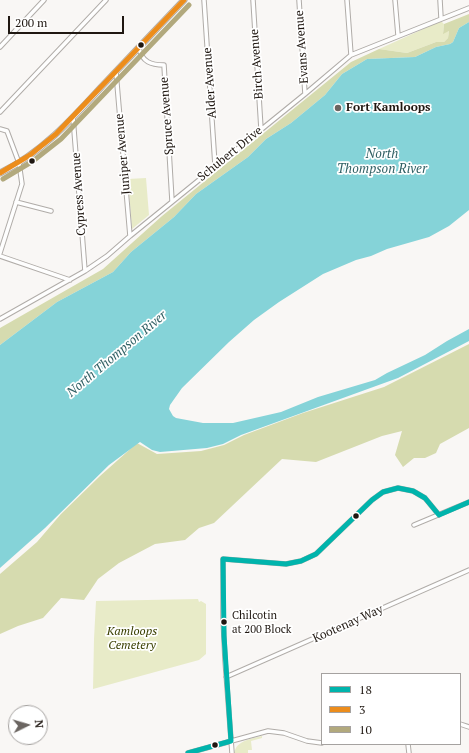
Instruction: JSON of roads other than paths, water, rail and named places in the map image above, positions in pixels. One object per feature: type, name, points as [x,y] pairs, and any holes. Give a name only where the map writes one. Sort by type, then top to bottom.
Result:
[{"type":"main road","points":[[0,173],[19,163],[46,143],[73,117],[184,0]]},
{"type":"street","points":[[0,47],[44,0]]},
{"type":"street","points":[[0,112],[106,0]]},
{"type":"street","name":"Alder Avenue","points":[[204,0],[216,165]]},
{"type":"street","name":"Birch Avenue","points":[[253,0],[261,129]]},
{"type":"street","name":"Evans Avenue","points":[[299,0],[305,94]]},
{"type":"street","points":[[347,0],[351,55]]},
{"type":"street","points":[[395,0],[398,35]]},
{"type":"street","points":[[440,0],[441,18]]},
{"type":"street","name":"Schubert Drive","points":[[0,319],[85,272],[107,256],[351,55],[469,8]]},
{"type":"street","name":"Spruce Avenue","points":[[139,48],[146,62],[154,65],[164,65],[172,201]]},
{"type":"street","name":"Juniper Avenue","points":[[116,72],[130,236]]},
{"type":"street","name":"Cypress Avenue","points":[[73,117],[85,272]]},
{"type":"street","points":[[0,129],[7,131],[19,163],[22,184],[0,254],[70,280]]},
{"type":"street","points":[[16,202],[51,211]]},
{"type":"street","points":[[232,753],[223,617],[223,559],[286,564],[301,561],[316,554],[372,500],[383,492],[398,488],[413,491],[425,498],[439,515]]},
{"type":"street","points":[[414,525],[469,502]]},
{"type":"street","name":"Kootenay Way","points":[[226,677],[469,570]]},
{"type":"street","points":[[188,753],[268,731],[284,733],[307,741],[321,743]]},
{"type":"water","name":"North Thompson River","points":[[469,22],[469,210],[449,226],[429,237],[387,249],[323,274],[279,302],[254,320],[229,342],[182,388],[170,405],[169,409],[176,418],[203,423],[233,423],[281,412],[318,397],[375,380],[425,355],[469,329],[469,341],[398,378],[241,435],[223,444],[207,448],[160,452],[152,450],[140,442],[109,465],[45,528],[0,568],[0,345],[57,302],[113,272],[131,252],[174,217],[196,194],[248,157],[266,139],[291,123],[325,95],[342,74],[367,59],[415,57],[436,47],[450,44],[453,42],[459,28]]},
{"type":"place","name":"Fort Kamloops","points":[[338,108]]},
{"type":"place","name":"Chilcotin at 200 Block","points":[[224,622]]},
{"type":"park label","name":"Kamloops Cemetery","points":[[132,639]]}]
